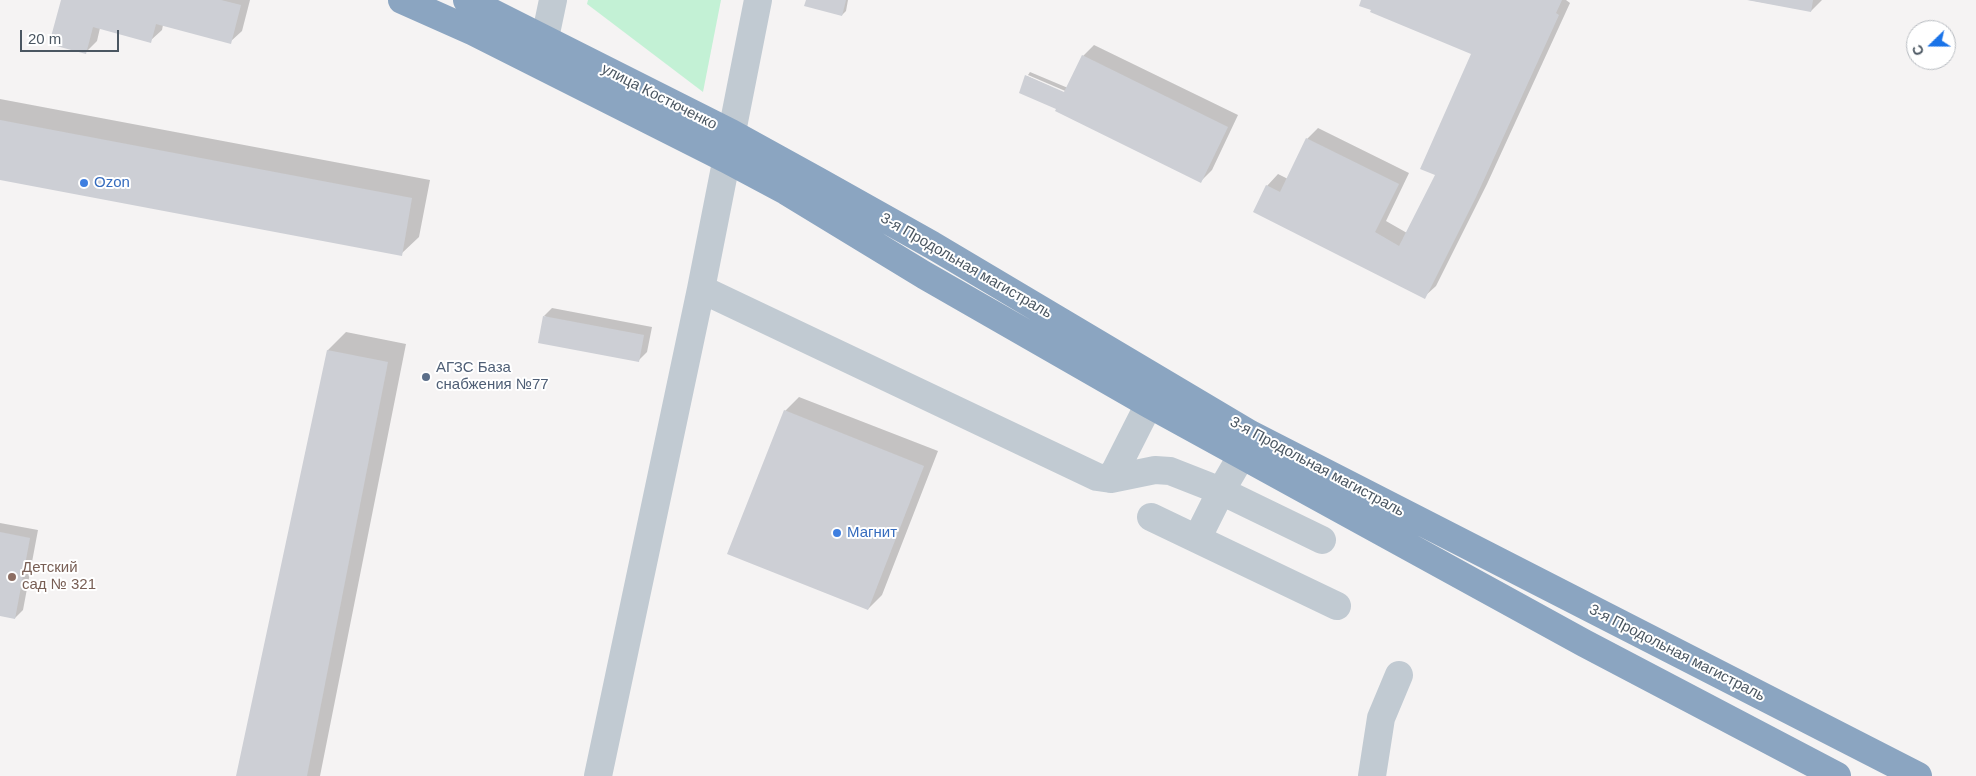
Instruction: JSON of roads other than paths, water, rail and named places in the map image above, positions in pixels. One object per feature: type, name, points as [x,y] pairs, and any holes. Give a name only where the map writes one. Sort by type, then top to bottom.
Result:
[{"type":"highway","name":"улица Костюченко","points":[[402,0],[474,32],[542,52]]},
{"type":"highway","name":"улица Костюченко","points":[[467,0],[542,52],[729,146]]},
{"type":"highway","name":"3-я Продольная магистраль","points":[[729,146],[786,191],[924,275],[1149,404],[1584,643],[1837,776]]},
{"type":"highway","name":"3-я Продольная магистраль","points":[[729,146],[932,245],[1250,434],[1918,776]]},
{"type":"street","points":[[542,52],[553,0]]},
{"type":"street","name":"улица Костюченко","points":[[729,146],[758,0]]},
{"type":"street","points":[[598,776],[701,289],[729,146]]},
{"type":"street","points":[[701,289],[1097,477],[1111,479],[1155,470],[1170,471],[1221,491],[1322,540]]},
{"type":"street","points":[[1111,479],[1149,404]]},
{"type":"street","points":[[1197,539],[1221,491],[1242,455]]},
{"type":"street","points":[[1151,517],[1337,606]]},
{"type":"street","points":[[1372,776],[1380,718],[1399,675]]},
{"type":"place","name":"Ozon","points":[[84,183]]},
{"type":"place","name":"АГЗС База снабжения №77","points":[[426,377]]},
{"type":"place","name":"Магнит","points":[[837,533]]},
{"type":"place","name":"Детский сад № 321","points":[[12,577]]}]
